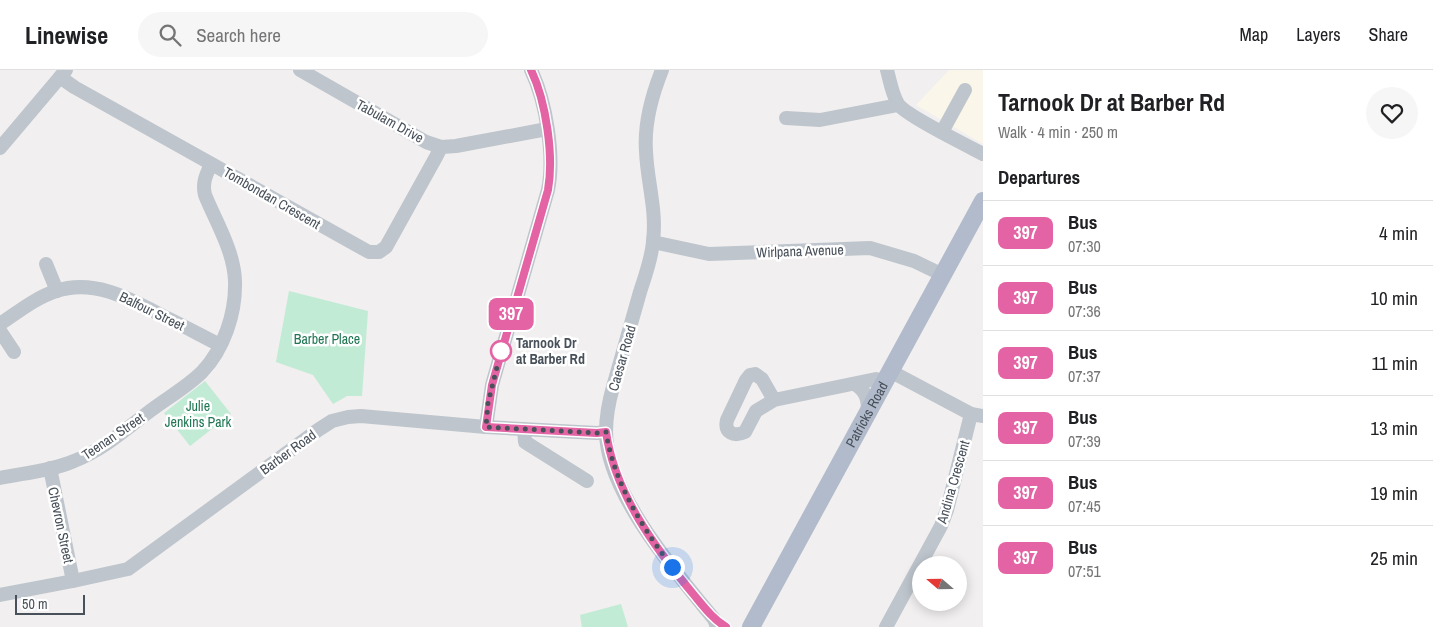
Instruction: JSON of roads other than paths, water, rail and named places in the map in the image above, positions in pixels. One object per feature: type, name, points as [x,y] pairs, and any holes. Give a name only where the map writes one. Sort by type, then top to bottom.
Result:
[{"type":"main road","name":"Patricks Road","points":[[751,627],[983,201]]},
{"type":"street","name":"Tabulam Drive","points":[[300,70],[426,142],[441,147],[456,146],[547,129]]},
{"type":"street","points":[[486,427],[492,385],[551,174],[550,145],[547,129],[537,83],[531,70]]},
{"type":"street","name":"Caesar Road","points":[[662,70],[654,90],[648,118],[646,150],[654,212],[653,242],[648,267],[612,389],[606,432],[612,463],[622,489],[631,504],[663,555],[716,623],[726,627]]},
{"type":"street","points":[[887,70],[891,89],[898,106],[983,154]]},
{"type":"street","name":"Tombondan Crescent","points":[[63,73],[74,87],[369,252],[379,252],[386,247],[441,147]]},
{"type":"street","points":[[0,148],[63,73]]},
{"type":"street","points":[[942,132],[965,90]]},
{"type":"street","points":[[786,118],[820,120],[898,106]]},
{"type":"street","name":"Teenan Street","points":[[0,478],[72,462],[120,435],[201,372],[220,345],[229,322],[235,281],[233,263],[203,188],[204,180],[211,164]]},
{"type":"street","name":"Wirlpana Avenue","points":[[653,242],[709,254],[870,248],[914,261],[943,275]]},
{"type":"street","points":[[46,264],[57,291]]},
{"type":"street","name":"Balfour Street","points":[[0,324],[35,301],[57,291],[78,287],[100,289],[127,297],[220,345]]},
{"type":"street","points":[[0,331],[14,352]]},
{"type":"street","points":[[774,400],[887,377],[977,415]]},
{"type":"street","points":[[855,384],[864,390],[868,412]]},
{"type":"street","name":"Andina Crescent","points":[[886,627],[944,518],[977,415]]},
{"type":"street","name":"Barber Road","points":[[0,595],[128,569],[332,421],[361,416],[486,427],[606,432]]},
{"type":"street","points":[[524,429],[525,442],[587,481]]},
{"type":"street","name":"Chevron Street","points":[[50,468],[73,581]]},
{"type":"place","name":"Tarnook Dr at Barber Rd","points":[[501,351]]},
{"type":"park label","name":"Barber Place","points":[[327,339]]},
{"type":"park label","name":"Julie Jenkins Park","points":[[198,414]]}]
